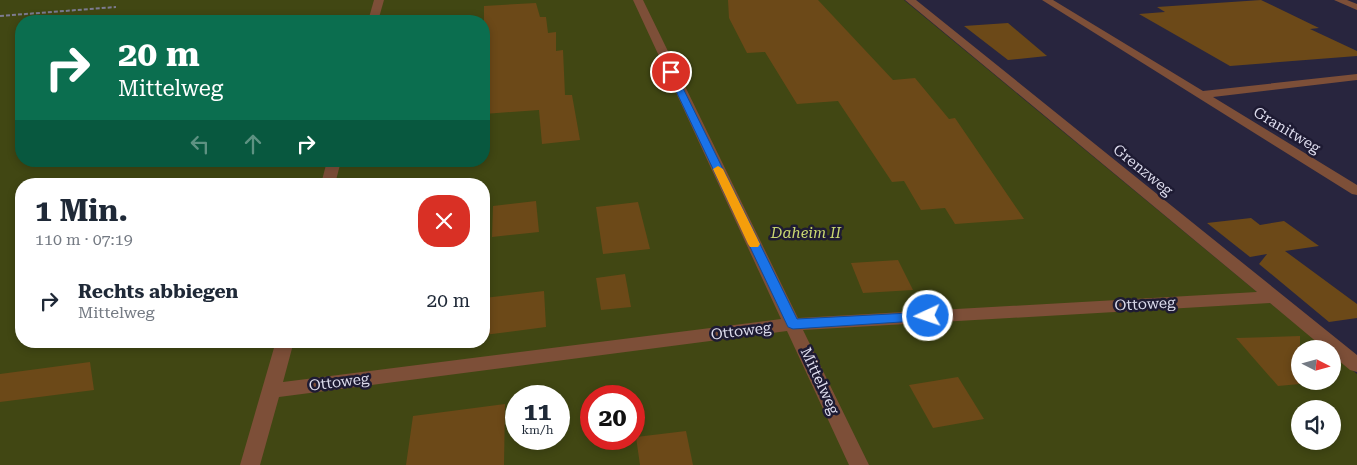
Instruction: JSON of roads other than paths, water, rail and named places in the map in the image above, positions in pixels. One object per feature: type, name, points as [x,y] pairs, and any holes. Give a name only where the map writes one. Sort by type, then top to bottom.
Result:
[{"type":"lane","points":[[374,15],[378,0]]},
{"type":"lane","name":"Mittelweg","points":[[638,0],[859,465]]},
{"type":"lane","name":"Grenzweg","points":[[910,0],[1357,365]]},
{"type":"lane","name":"Granitweg","points":[[1047,0],[1357,191]]},
{"type":"lane","points":[[1339,0],[1357,7]]},
{"type":"lane","name":"Granitweg","points":[[1200,95],[1357,77]]},
{"type":"lane","name":"Ottoweg","points":[[271,391],[793,324],[1273,297]]},
{"type":"lane","points":[[250,465],[282,348]]},
{"type":"park label","name":"Daheim II","points":[[806,233]]}]
